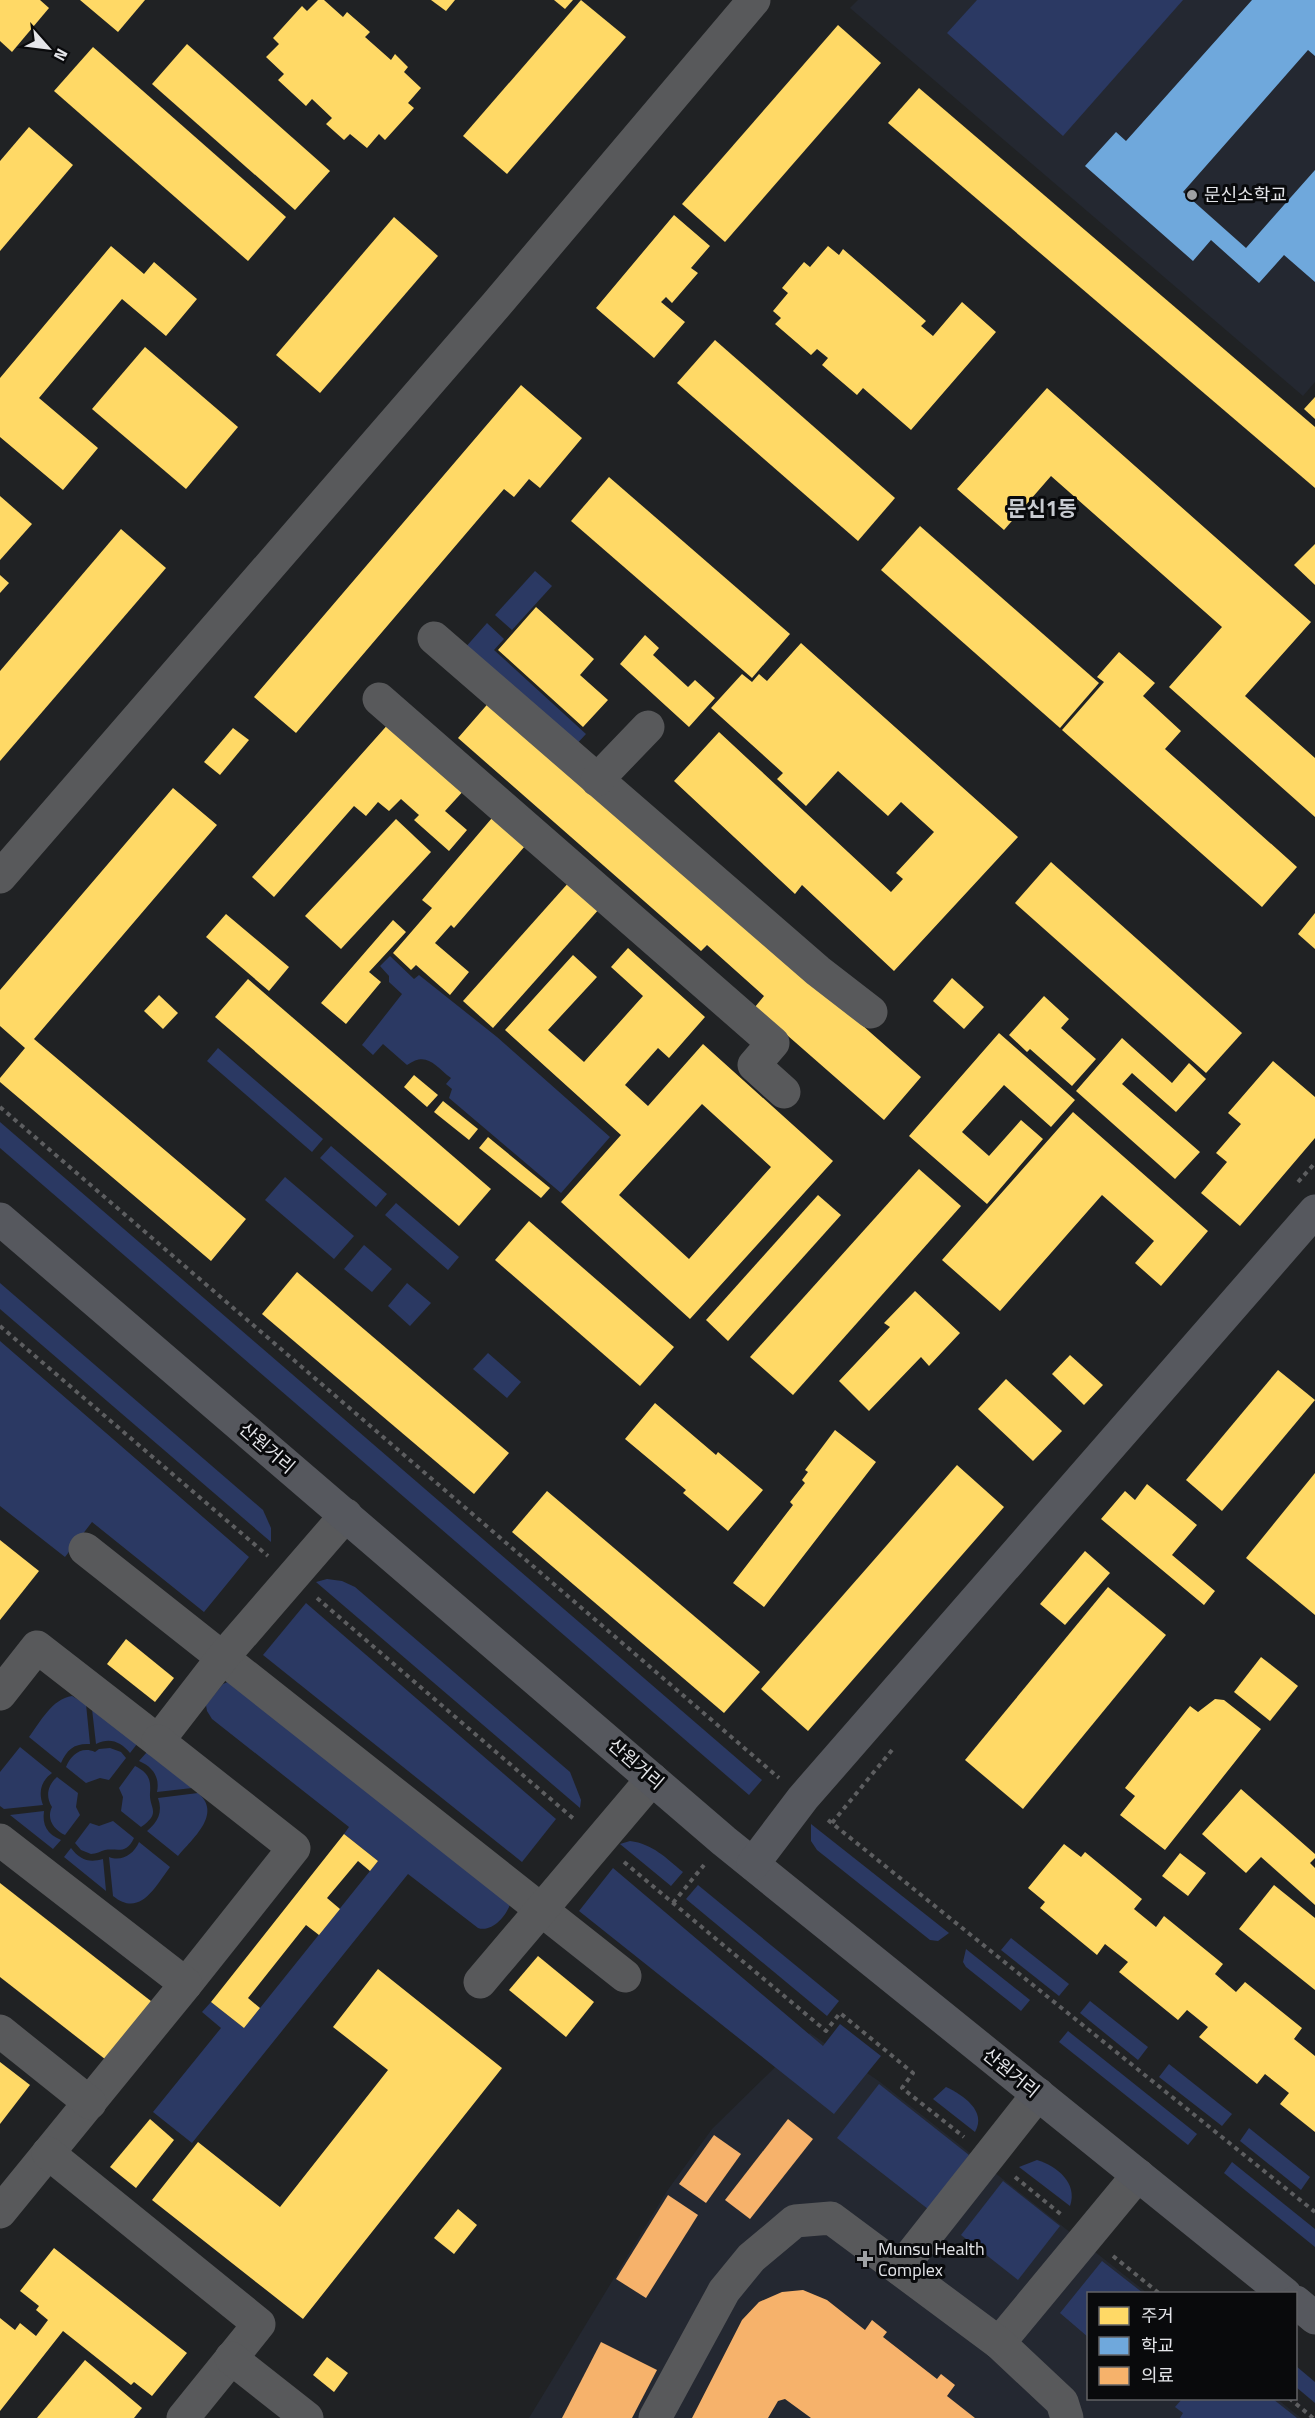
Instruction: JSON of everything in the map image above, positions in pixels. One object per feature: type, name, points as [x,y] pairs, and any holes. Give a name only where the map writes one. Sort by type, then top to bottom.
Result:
[{"type":"main road","points":[[753,1864],[803,1798],[1315,1211]]},
{"type":"main road","name":"산원거리","points":[[0,1219],[753,1864],[1283,2292]]},
{"type":"main road","points":[[1297,2303],[1315,2318]]},
{"type":"street","points":[[0,877],[495,305],[741,4]]},
{"type":"street","points":[[434,638],[818,971],[871,1012]]},
{"type":"street","points":[[379,699],[773,1043],[754,1065],[784,1092]]},
{"type":"street","points":[[597,780],[648,727]]},
{"type":"street","points":[[158,1741],[223,1657],[346,1515]]},
{"type":"street","points":[[85,1549],[625,1976]]},
{"type":"street","points":[[0,1694],[37,1647],[294,1848],[0,2212]]},
{"type":"street","points":[[480,1982],[540,1908],[652,1779]]},
{"type":"street","points":[[0,1840],[186,1984]]},
{"type":"street","points":[[0,2031],[90,2103]]},
{"type":"street","points":[[900,2269],[1038,2094]]},
{"type":"street","points":[[48,2152],[260,2324],[183,2418]]},
{"type":"street","points":[[999,2343],[1138,2175]]},
{"type":"street","points":[[655,2418],[724,2290],[751,2258],[795,2221],[831,2218],[999,2343],[1062,2402],[1067,2418]]},
{"type":"street","points":[[231,2358],[307,2418]]},
{"type":"path","points":[[0,1107],[803,1798],[1315,2212]]},
{"type":"path","points":[[1291,2400],[1313,2418]]},
{"type":"shaded area","name":"문신소학교","points":[[858,0],[1315,0],[1315,382],[1303,396],[850,8]]},
{"type":"shaded area","points":[[977,0],[1183,0],[1063,136],[947,33]]},
{"type":"shaded area","points":[[535,571],[552,586],[512,630],[495,615]]},
{"type":"shaded area","points":[[487,623],[504,639],[494,650],[586,734],[573,748],[464,649]]},
{"type":"shaded area","points":[[390,956],[414,979],[419,975],[497,1037],[610,1137],[561,1193],[449,1098],[452,1089],[446,1084],[451,1078],[435,1064],[420,1059],[407,1065],[383,1044],[373,1055],[362,1045],[402,994],[389,982],[389,976],[380,966]]},
{"type":"shaded area","points":[[218,1048],[323,1139],[312,1152],[207,1061]]},
{"type":"shaded area","points":[[0,1122],[762,1780],[749,1795],[0,1148]]},
{"type":"shaded area","points":[[331,1146],[387,1194],[376,1207],[320,1158]]},
{"type":"shaded area","points":[[285,1177],[354,1236],[334,1259],[265,1200]]},
{"type":"shaded area","points":[[396,1203],[459,1257],[448,1270],[385,1215]]},
{"type":"shaded area","points":[[364,1245],[392,1269],[372,1292],[344,1269]]},
{"type":"shaded area","points":[[0,1283],[263,1510],[271,1528],[271,1542],[0,1309]]},
{"type":"shaded area","points":[[407,1283],[431,1303],[410,1326],[388,1306]]},
{"type":"shaded area","points":[[0,1341],[249,1557],[204,1612],[92,1522],[65,1557],[0,1506]]},
{"type":"shaded area","points":[[488,1353],[521,1382],[507,1398],[473,1369]]},
{"type":"shaded area","points":[[327,1579],[342,1581],[355,1587],[570,1772],[581,1800],[580,1808],[316,1582]]},
{"type":"shaded area","points":[[306,1603],[556,1819],[522,1862],[263,1655]]},
{"type":"shaded area","points":[[234,1679],[511,1901],[507,1912],[499,1922],[489,1928],[478,1928],[408,1874],[192,2143],[153,2112],[221,2028],[202,2012],[211,2002],[244,2028],[378,1861],[344,1834],[349,1827],[212,1719],[206,1705],[223,1684]]},
{"type":"shaded area","points":[[72,1696],[86,1704],[90,1744],[72,1748],[61,1763],[29,1737],[53,1706]]},
{"type":"shaded area","points":[[92,1709],[137,1744],[130,1753],[115,1742],[106,1741],[96,1744]]},
{"type":"shaded area","points":[[20,1747],[52,1773],[42,1787],[43,1805],[4,1809],[0,1806],[0,1772]]},
{"type":"shaded area","points":[[110,1748],[121,1752],[126,1758],[109,1780],[100,1778],[86,1783],[66,1767],[74,1755],[81,1751],[95,1752],[99,1749]]},
{"type":"shaded area","points":[[147,1752],[192,1788],[157,1792],[154,1773],[139,1761]]},
{"type":"shaded area","points":[[135,1766],[148,1777],[153,1810],[151,1818],[141,1827],[121,1811],[123,1797],[119,1788]]},
{"type":"shaded area","points":[[57,1777],[78,1793],[76,1807],[80,1815],[65,1835],[54,1827],[50,1816],[52,1807],[48,1791]]},
{"type":"shaded area","points":[[198,1793],[205,1801],[206,1818],[203,1826],[178,1856],[147,1831],[158,1816],[160,1808],[158,1798]]},
{"type":"shaded area","points":[[44,1811],[46,1828],[61,1840],[53,1849],[10,1815]]},
{"type":"shaded area","points":[[113,1821],[134,1838],[125,1849],[105,1850],[91,1854],[81,1850],[75,1843],[90,1823],[99,1826]]},
{"type":"shaded area","points":[[811,1824],[949,1933],[938,1941],[930,1940],[817,1850],[811,1841]]},
{"type":"shaded area","points":[[630,1841],[652,1848],[683,1872],[671,1886],[620,1844]]},
{"type":"shaded area","points":[[139,1842],[170,1867],[146,1897],[131,1904],[113,1896],[109,1857],[127,1856]]},
{"type":"shaded area","points":[[71,1848],[85,1860],[103,1859],[106,1891],[64,1857]]},
{"type":"shaded area","points":[[613,1868],[823,2046],[840,2024],[881,2056],[834,2114],[579,1911]]},
{"type":"shaded area","points":[[698,1885],[839,2001],[827,2016],[686,1899]]},
{"type":"shaded area","points":[[1011,1938],[1069,1984],[1059,1996],[1001,1950]]},
{"type":"shaded area","points":[[966,1949],[1030,2000],[1021,2011],[966,1967],[963,1962]]},
{"type":"shaded area","points":[[1090,2001],[1148,2047],[1138,2060],[1080,2013]]},
{"type":"shaded area","points":[[1068,2031],[1197,2134],[1188,2145],[1059,2042]]},
{"type":"shaded area","name":"Munsu Health Complex","points":[[810,2033],[880,2082],[1146,2292],[1087,2292],[1087,2400],[1278,2400],[1301,2418],[529,2418],[667,2191],[712,2129]]},
{"type":"shaded area","points":[[1169,2064],[1232,2114],[1222,2126],[1159,2077]]},
{"type":"shaded area","points":[[879,2084],[969,2155],[928,2209],[837,2138]]},
{"type":"shaded area","points":[[946,2087],[966,2099],[976,2111],[978,2124],[975,2132],[933,2099]]},
{"type":"shaded area","points":[[1249,2128],[1310,2177],[1301,2190],[1240,2141]]},
{"type":"shaded area","points":[[1037,2160],[1052,2166],[1064,2177],[1071,2190],[1070,2206],[1019,2167]]},
{"type":"shaded area","points":[[1232,2162],[1315,2229],[1315,2247],[1224,2173]]},
{"type":"shaded area","points":[[1003,2181],[1060,2226],[1018,2280],[961,2235]]},
{"type":"shaded area","points":[[1102,2261],[1142,2292],[1087,2292],[1087,2336],[1060,2313]]},
{"type":"shaded area","points":[[1297,2367],[1315,2382],[1315,2403],[1297,2388]]},
{"type":"shaded area","points":[[1181,2400],[1274,2400],[1297,2418],[1180,2418],[1183,2413],[1175,2407]]},
{"type":"building: 주거","points":[[0,0],[40,0],[49,8],[12,52],[0,41]]},
{"type":"building: 주거","points":[[80,0],[145,0],[118,32]]},
{"type":"building: 주거","points":[[318,0],[324,0],[343,17],[347,12],[370,32],[365,37],[391,60],[395,54],[408,67],[404,72],[421,88],[408,103],[414,108],[385,140],[379,134],[367,148],[350,134],[344,140],[326,124],[332,118],[312,99],[306,106],[278,80],[284,74],[266,57],[279,44],[273,38],[302,6],[307,11]]},
{"type":"building: 주거","points":[[431,0],[455,0],[446,11]]},
{"type":"building: 주거","points":[[554,0],[573,0],[565,9]]},
{"type":"building: 주거","points":[[581,0],[626,37],[507,174],[463,136]]},
{"type":"building: 주거","points":[[838,25],[881,63],[725,242],[682,204]]},
{"type":"building: 주거","points":[[187,44],[330,171],[295,210],[152,84]]},
{"type":"building: 주거","points":[[93,47],[286,217],[248,261],[54,91]]},
{"type":"building: 주거","points":[[919,88],[1315,427],[1315,488],[888,123]]},
{"type":"building: 주거","points":[[29,127],[73,165],[0,251],[0,161]]},
{"type":"building: 주거","points":[[674,215],[710,246],[691,268],[698,273],[672,303],[666,297],[661,302],[685,322],[654,358],[596,308]]},
{"type":"building: 주거","points":[[394,217],[438,256],[320,393],[276,355]]},
{"type":"building: 주거","points":[[111,246],[144,274],[154,262],[197,299],[166,336],[122,299],[39,398],[98,448],[63,490],[0,437],[0,378]]},
{"type":"building: 주거","points":[[828,246],[839,255],[843,249],[926,321],[921,326],[933,336],[962,302],[996,332],[911,430],[863,388],[857,395],[822,365],[828,358],[817,349],[811,355],[775,324],[781,318],[773,311],[788,293],[782,288],[804,262],[810,267]]},
{"type":"building: 주거","points":[[715,340],[895,498],[858,541],[677,383]]},
{"type":"building: 주거","points":[[145,347],[238,427],[186,489],[92,409]]},
{"type":"building: 주거","points":[[521,385],[582,438],[540,488],[529,479],[514,497],[504,489],[296,733],[254,697]]},
{"type":"building: 주거","points":[[1047,388],[1311,622],[1245,696],[1315,758],[1315,817],[1169,687],[1222,627],[1051,476],[1004,530],[957,489]]},
{"type":"building: 주거","points":[[1315,397],[1315,419],[1304,409]]},
{"type":"building: 주거","points":[[609,477],[790,634],[752,678],[571,521]]},
{"type":"building: 주거","points":[[0,496],[32,524],[0,560]]},
{"type":"building: 주거","points":[[920,526],[1099,683],[1060,728],[881,570]]},
{"type":"building: 주거","points":[[121,529],[166,568],[0,761],[0,671]]},
{"type":"building: 주거","points":[[1315,544],[1315,585],[1294,565]]},
{"type":"building: 주거","points":[[0,575],[9,583],[0,593]]},
{"type":"building: 주거","points":[[536,607],[594,659],[580,675],[608,700],[583,727],[498,650]]},
{"type":"building: 주거","points":[[645,635],[659,648],[653,655],[688,687],[695,680],[715,698],[689,727],[620,664]]},
{"type":"building: 주거","points":[[801,643],[1018,837],[894,971],[802,885],[795,894],[674,781],[719,732],[891,892],[903,879],[896,873],[934,832],[901,802],[888,816],[838,771],[806,806],[777,779],[783,773],[711,708],[742,674],[752,682],[759,674],[767,681]]},
{"type":"building: 주거","points":[[1119,652],[1155,683],[1143,696],[1181,731],[1165,749],[1297,867],[1262,907],[1062,730],[1104,682],[1097,677]]},
{"type":"building: 주거","points":[[492,699],[921,1077],[884,1120],[755,1007],[764,996],[707,945],[701,951],[458,738]]},
{"type":"building: 주거","points":[[391,721],[466,788],[445,811],[467,830],[449,851],[414,820],[419,815],[401,799],[389,811],[378,802],[366,816],[354,806],[274,897],[252,877]]},
{"type":"building: 주거","points":[[233,728],[249,740],[220,775],[204,762]]},
{"type":"building: 주거","points":[[173,788],[217,825],[34,1039],[246,1219],[211,1261],[0,1082],[0,1078],[25,1048],[0,1026],[0,990]]},
{"type":"building: 주거","points":[[492,818],[525,846],[454,928],[451,925],[435,943],[469,972],[450,995],[416,965],[411,970],[393,953],[432,908],[422,900]]},
{"type":"building: 주거","points":[[396,819],[431,852],[341,949],[305,916]]},
{"type":"building: 주거","points":[[1051,862],[1242,1033],[1206,1073],[1015,903]]},
{"type":"building: 주거","points":[[570,881],[600,908],[493,1028],[463,1001]]},
{"type":"building: 주거","points":[[1315,913],[1315,949],[1298,934]]},
{"type":"building: 주거","points":[[226,914],[289,967],[269,991],[206,937]]},
{"type":"building: 주거","points":[[393,920],[406,932],[369,972],[381,982],[346,1024],[321,1003]]},
{"type":"building: 주거","points":[[628,948],[705,1017],[669,1058],[658,1048],[625,1085],[648,1106],[703,1044],[833,1161],[690,1319],[561,1202],[621,1135],[505,1030],[573,955],[597,977],[548,1030],[584,1062],[643,996],[611,967]],"holes":[[[702,1104],[771,1167],[689,1259],[619,1195]]]},
{"type":"building: 주거","points":[[952,978],[984,1007],[964,1029],[933,1001]]},
{"type":"building: 주거","points":[[248,979],[491,1189],[459,1226],[215,1017]]},
{"type":"building: 주거","points":[[159,995],[178,1013],[163,1029],[144,1011]]},
{"type":"building: 주거","points":[[1044,996],[1069,1019],[1061,1028],[1096,1059],[1072,1086],[1030,1049],[1027,1052],[1009,1035]]},
{"type":"building: 주거","points":[[999,1033],[1075,1100],[1051,1127],[1004,1085],[962,1132],[989,1156],[1021,1120],[1043,1139],[987,1204],[909,1136]]},
{"type":"building: 주거","points":[[1122,1038],[1172,1083],[1189,1063],[1206,1079],[1176,1112],[1132,1073],[1122,1084],[1200,1152],[1175,1179],[1076,1091]]},
{"type":"building: 주거","points":[[1273,1061],[1315,1097],[1315,1138],[1240,1226],[1201,1193],[1227,1162],[1216,1153],[1241,1124],[1228,1113]]},
{"type":"building: 주거","points":[[414,1075],[438,1095],[427,1107],[404,1087]]},
{"type":"building: 주거","points":[[443,1101],[478,1129],[469,1140],[434,1112]]},
{"type":"building: 주거","points":[[1073,1112],[1208,1231],[1161,1286],[1135,1263],[1154,1241],[1102,1195],[1000,1311],[942,1260]]},
{"type":"building: 주거","points":[[488,1137],[550,1188],[541,1198],[479,1148]]},
{"type":"building: 주거","points":[[919,1169],[961,1206],[793,1395],[750,1357]]},
{"type":"building: 주거","points":[[818,1195],[841,1215],[728,1341],[706,1320]]},
{"type":"building: 주거","points":[[529,1221],[674,1347],[640,1386],[495,1260]]},
{"type":"building: 주거","points":[[297,1272],[509,1453],[474,1494],[262,1314]]},
{"type":"building: 주거","points":[[915,1291],[960,1333],[929,1366],[921,1357],[869,1411],[839,1381],[890,1327],[884,1323]]},
{"type":"building: 주거","points":[[1070,1355],[1103,1385],[1084,1405],[1052,1374]]},
{"type":"building: 주거","points":[[1278,1370],[1315,1400],[1222,1511],[1186,1480]]},
{"type":"building: 주거","points":[[1006,1379],[1062,1431],[1033,1461],[978,1409]]},
{"type":"building: 주거","points":[[655,1403],[716,1455],[718,1452],[763,1490],[728,1531],[683,1493],[686,1490],[625,1439]]},
{"type":"building: 주거","points":[[835,1430],[876,1462],[764,1607],[733,1583],[793,1505],[790,1502],[805,1483],[802,1480],[808,1472],[805,1470]]},
{"type":"building: 주거","points":[[957,1465],[1004,1507],[808,1731],[761,1689]]},
{"type":"building: 주거","points":[[1315,1473],[1315,1615],[1246,1558]]},
{"type":"building: 주거","points":[[1147,1484],[1197,1525],[1172,1555],[1215,1591],[1204,1605],[1101,1519],[1125,1491],[1135,1500]]},
{"type":"building: 주거","points":[[547,1491],[760,1672],[724,1713],[512,1532]]},
{"type":"building: 주거","points":[[0,1540],[39,1571],[0,1620]]},
{"type":"building: 주거","points":[[1085,1551],[1110,1573],[1065,1625],[1040,1604]]},
{"type":"building: 주거","points":[[1108,1587],[1166,1635],[1023,1809],[965,1760]]},
{"type":"building: 주거","points":[[126,1639],[174,1678],[155,1702],[107,1664]]},
{"type":"building: 주거","points":[[1261,1657],[1298,1686],[1270,1721],[1234,1692]]},
{"type":"building: 주거","points":[[1215,1699],[1224,1700],[1261,1729],[1165,1850],[1120,1815],[1135,1796],[1125,1788],[1190,1706],[1198,1712]]},
{"type":"building: 주거","points":[[1241,1789],[1315,1854],[1315,1858],[1310,1863],[1315,1868],[1315,1905],[1261,1857],[1246,1873],[1202,1834]]},
{"type":"building: 주거","points":[[344,1834],[378,1861],[370,1871],[358,1861],[327,1898],[340,1909],[319,1935],[306,1925],[248,1998],[260,2008],[244,2028],[211,2002]]},
{"type":"building: 주거","points":[[1064,1844],[1081,1857],[1085,1852],[1142,1899],[1134,1909],[1156,1927],[1164,1916],[1223,1964],[1215,1974],[1236,1992],[1245,1982],[1302,2028],[1294,2039],[1315,2056],[1315,2132],[1280,2104],[1289,2093],[1265,2074],[1257,2084],[1199,2037],[1208,2027],[1187,2010],[1178,2020],[1119,1972],[1128,1962],[1105,1944],[1097,1955],[1040,1908],[1045,1902],[1028,1888]]},
{"type":"building: 주거","points":[[1180,1853],[1206,1873],[1188,1896],[1162,1876]]},
{"type":"building: 주거","points":[[0,1883],[156,2005],[110,2063],[0,1977]]},
{"type":"building: 주거","points":[[1274,1885],[1315,1918],[1315,1990],[1239,1929]]},
{"type":"building: 주거","points":[[538,1956],[594,2002],[566,2037],[509,1990]]},
{"type":"building: 주거","points":[[378,1969],[502,2068],[303,2319],[152,2200],[198,2142],[280,2207],[388,2070],[333,2027]]},
{"type":"building: 주거","points":[[0,2062],[30,2085],[0,2124]]},
{"type":"building: 주거","points":[[150,2119],[174,2140],[136,2188],[110,2167]]},
{"type":"building: 주거","points":[[458,2209],[477,2225],[454,2254],[434,2238]]},
{"type":"building: 주거","points":[[54,2248],[187,2353],[152,2396],[134,2382],[131,2385],[63,2331],[0,2411],[0,2318],[15,2330],[20,2323],[36,2336],[48,2320],[36,2310],[39,2306],[20,2291]]},
{"type":"building: 주거","points":[[327,2357],[348,2373],[334,2392],[313,2375]]},
{"type":"building: 주거","points":[[85,2360],[142,2408],[134,2418],[37,2418]]},
{"type":"building: 학교","points":[[1252,0],[1315,0],[1315,56],[1308,50],[1183,192],[1246,248],[1315,170],[1315,282],[1284,255],[1259,283],[1211,240],[1193,261],[1085,166],[1116,132],[1126,141]]},
{"type":"building: 의료","points":[[788,2119],[813,2139],[750,2219],[725,2200]]},
{"type":"building: 의료","points":[[714,2135],[741,2154],[706,2203],[679,2184]]},
{"type":"building: 의료","points":[[668,2195],[698,2215],[646,2298],[616,2279]]},
{"type":"building: 의료","points":[[803,2290],[827,2300],[865,2330],[872,2320],[887,2332],[883,2337],[937,2379],[941,2374],[955,2385],[947,2396],[975,2418],[811,2418],[785,2399],[778,2401],[768,2418],[692,2418],[742,2320],[759,2302],[782,2292]]},
{"type":"building: 의료","points":[[601,2342],[657,2370],[632,2418],[562,2418]]},
{"type":"place","name":"문신소학교","points":[[1192,195]]},
{"type":"place","name":"Munsu Health Complex","points":[[865,2259]]},
{"type":"district","name":"문신1동","points":[[1042,509]]}]
